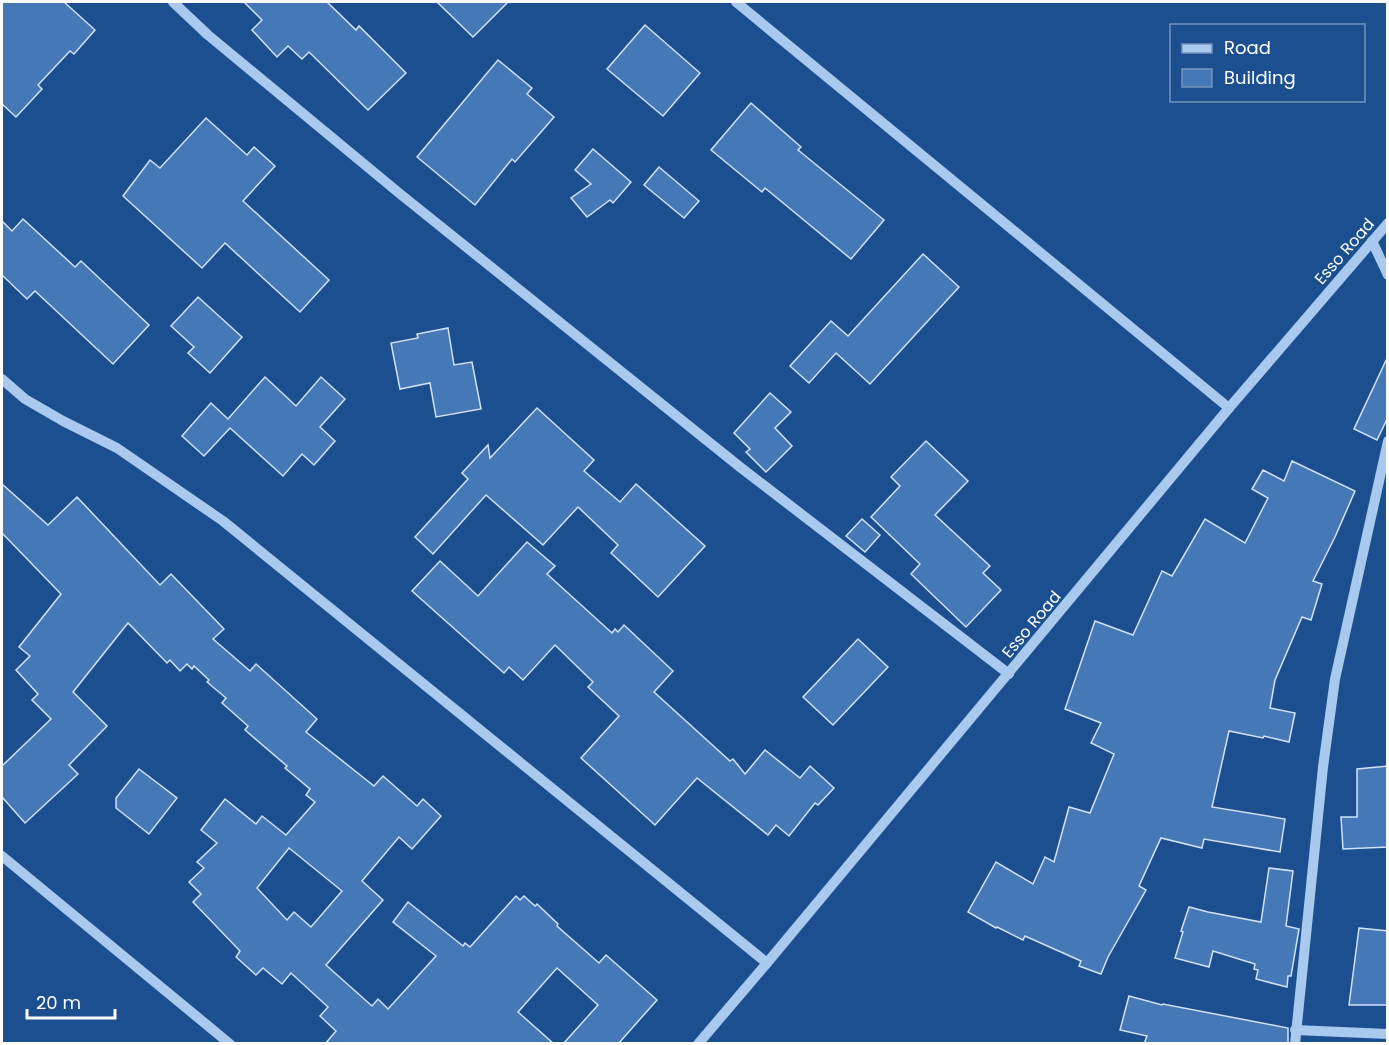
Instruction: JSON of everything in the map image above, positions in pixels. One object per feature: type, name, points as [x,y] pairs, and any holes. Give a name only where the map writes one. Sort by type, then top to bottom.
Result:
[{"type":"street","points":[[173,2],[208,35],[399,193],[740,467],[1009,674]]},
{"type":"street","points":[[736,2],[1229,408]]},
{"type":"street","name":"Esso Road","points":[[698,1044],[1229,408],[1388,223]]},
{"type":"street","points":[[1372,241],[1388,275]]},
{"type":"street","points":[[2,379],[25,399],[117,448],[223,521],[767,963]]},
{"type":"street","points":[[1295,1044],[1323,767],[1335,679],[1388,441]]},
{"type":"street","points":[[2,856],[230,1044]]},
{"type":"street","points":[[1295,1030],[1388,1034]]},
{"type":"building","points":[[2,2],[64,2],[95,30],[74,54],[70,51],[38,85],[42,89],[16,117],[2,104]]},
{"type":"building","points":[[244,2],[327,2],[356,30],[359,26],[406,73],[368,110],[309,52],[302,59],[288,46],[277,57],[252,30],[262,20]]},
{"type":"building","points":[[437,2],[508,2],[473,37]]},
{"type":"building","points":[[645,25],[700,73],[663,116],[607,69]]},
{"type":"building","points":[[498,60],[532,88],[527,94],[554,117],[515,162],[512,159],[475,205],[417,157]]},
{"type":"building","points":[[751,103],[801,147],[798,150],[884,220],[851,259],[765,188],[762,192],[711,150]]},
{"type":"building","points":[[206,118],[247,155],[254,147],[275,166],[243,201],[329,280],[300,312],[225,243],[202,268],[123,196],[150,160],[160,168]]},
{"type":"building","points":[[593,149],[631,182],[613,203],[610,200],[587,217],[571,198],[591,184],[575,170]]},
{"type":"building","points":[[659,167],[699,201],[684,218],[644,185]]},
{"type":"building","points":[[23,219],[75,267],[81,261],[149,325],[113,364],[35,291],[27,299],[2,275],[2,221],[12,231]]},
{"type":"building","points":[[923,254],[959,287],[870,384],[836,353],[809,383],[790,366],[831,321],[848,336]]},
{"type":"building","points":[[198,297],[242,337],[210,373],[188,353],[194,347],[171,326]]},
{"type":"building","points":[[448,328],[454,365],[472,362],[481,409],[436,417],[430,383],[400,389],[391,343],[418,338],[417,334]]},
{"type":"building","points":[[1388,356],[1388,417],[1377,440],[1354,429]]},
{"type":"building","points":[[265,377],[296,406],[321,377],[345,399],[320,427],[335,441],[314,465],[302,454],[283,476],[230,428],[204,456],[182,436],[211,403],[228,419]]},
{"type":"building","points":[[770,393],[791,412],[775,428],[792,446],[766,472],[746,452],[750,449],[734,433]]},
{"type":"building","points":[[537,408],[594,460],[584,471],[620,502],[636,484],[705,546],[658,597],[611,553],[618,545],[578,507],[543,545],[486,495],[433,554],[415,537],[468,479],[462,473],[488,445],[490,458]]},
{"type":"building","points":[[926,441],[968,481],[935,515],[990,566],[983,573],[1001,590],[966,627],[911,574],[920,564],[871,517],[900,486],[891,477]]},
{"type":"building","points":[[1292,461],[1355,491],[1313,581],[1322,584],[1311,620],[1302,617],[1275,680],[1270,708],[1295,713],[1289,742],[1229,731],[1212,807],[1285,819],[1280,852],[1204,839],[1202,848],[1161,838],[1139,886],[1146,890],[1108,957],[1101,974],[1079,966],[1081,961],[1025,936],[1023,940],[968,912],[996,862],[1033,884],[1045,857],[1054,862],[1069,807],[1090,813],[1114,754],[1091,743],[1101,723],[1065,709],[1095,621],[1133,635],[1162,571],[1172,576],[1205,519],[1245,543],[1268,498],[1252,489],[1263,470],[1284,481]]},
{"type":"building","points":[[2,484],[48,525],[77,497],[160,585],[171,574],[224,629],[213,639],[250,671],[256,664],[317,719],[306,732],[374,786],[383,776],[417,806],[423,799],[441,816],[412,849],[399,837],[362,881],[383,900],[326,965],[372,1006],[378,999],[388,1009],[436,956],[393,922],[408,902],[463,946],[465,943],[470,947],[516,896],[520,900],[524,896],[535,906],[537,904],[558,924],[557,926],[599,963],[606,955],[657,1000],[618,1044],[563,1044],[598,1005],[557,968],[518,1012],[554,1044],[325,1044],[336,1031],[320,1016],[328,1007],[291,973],[282,984],[263,968],[256,975],[236,957],[240,951],[193,902],[201,894],[189,882],[204,868],[197,862],[217,843],[201,830],[225,799],[256,824],[262,816],[286,835],[315,802],[306,795],[310,789],[245,730],[248,726],[222,703],[226,698],[207,682],[209,680],[194,666],[192,669],[187,664],[180,671],[170,660],[167,663],[128,623],[73,692],[107,726],[69,765],[78,774],[25,823],[2,797],[2,766],[51,719],[32,700],[38,694],[16,670],[30,656],[19,647],[61,594],[2,533]],"holes":[[[289,848],[342,891],[311,927],[294,912],[287,920],[257,888]]]},
{"type":"building","points":[[862,519],[880,535],[865,552],[846,536]]},
{"type":"building","points":[[527,542],[555,566],[547,574],[612,633],[615,629],[618,632],[624,625],[673,671],[654,692],[730,761],[733,759],[745,774],[765,750],[800,778],[810,766],[834,788],[818,805],[815,803],[789,836],[776,825],[768,835],[697,778],[655,825],[581,758],[619,716],[588,687],[593,682],[555,645],[523,680],[509,667],[504,673],[412,591],[440,561],[478,596]]},
{"type":"building","points":[[858,639],[888,667],[833,725],[803,697]]},
{"type":"building","points":[[1388,766],[1388,847],[1343,849],[1341,817],[1357,817],[1357,769]]},
{"type":"building","points":[[139,769],[177,798],[149,834],[116,808],[116,798]]},
{"type":"building","points":[[1269,868],[1293,871],[1286,926],[1299,929],[1287,987],[1256,979],[1258,970],[1254,969],[1255,964],[1213,951],[1209,967],[1175,958],[1189,907],[1261,922]]},
{"type":"building","points":[[1359,928],[1388,931],[1388,1005],[1349,1005]]},
{"type":"building","points":[[1129,996],[1162,1005],[1288,1028],[1288,1044],[1144,1044],[1147,1036],[1120,1030]]}]
